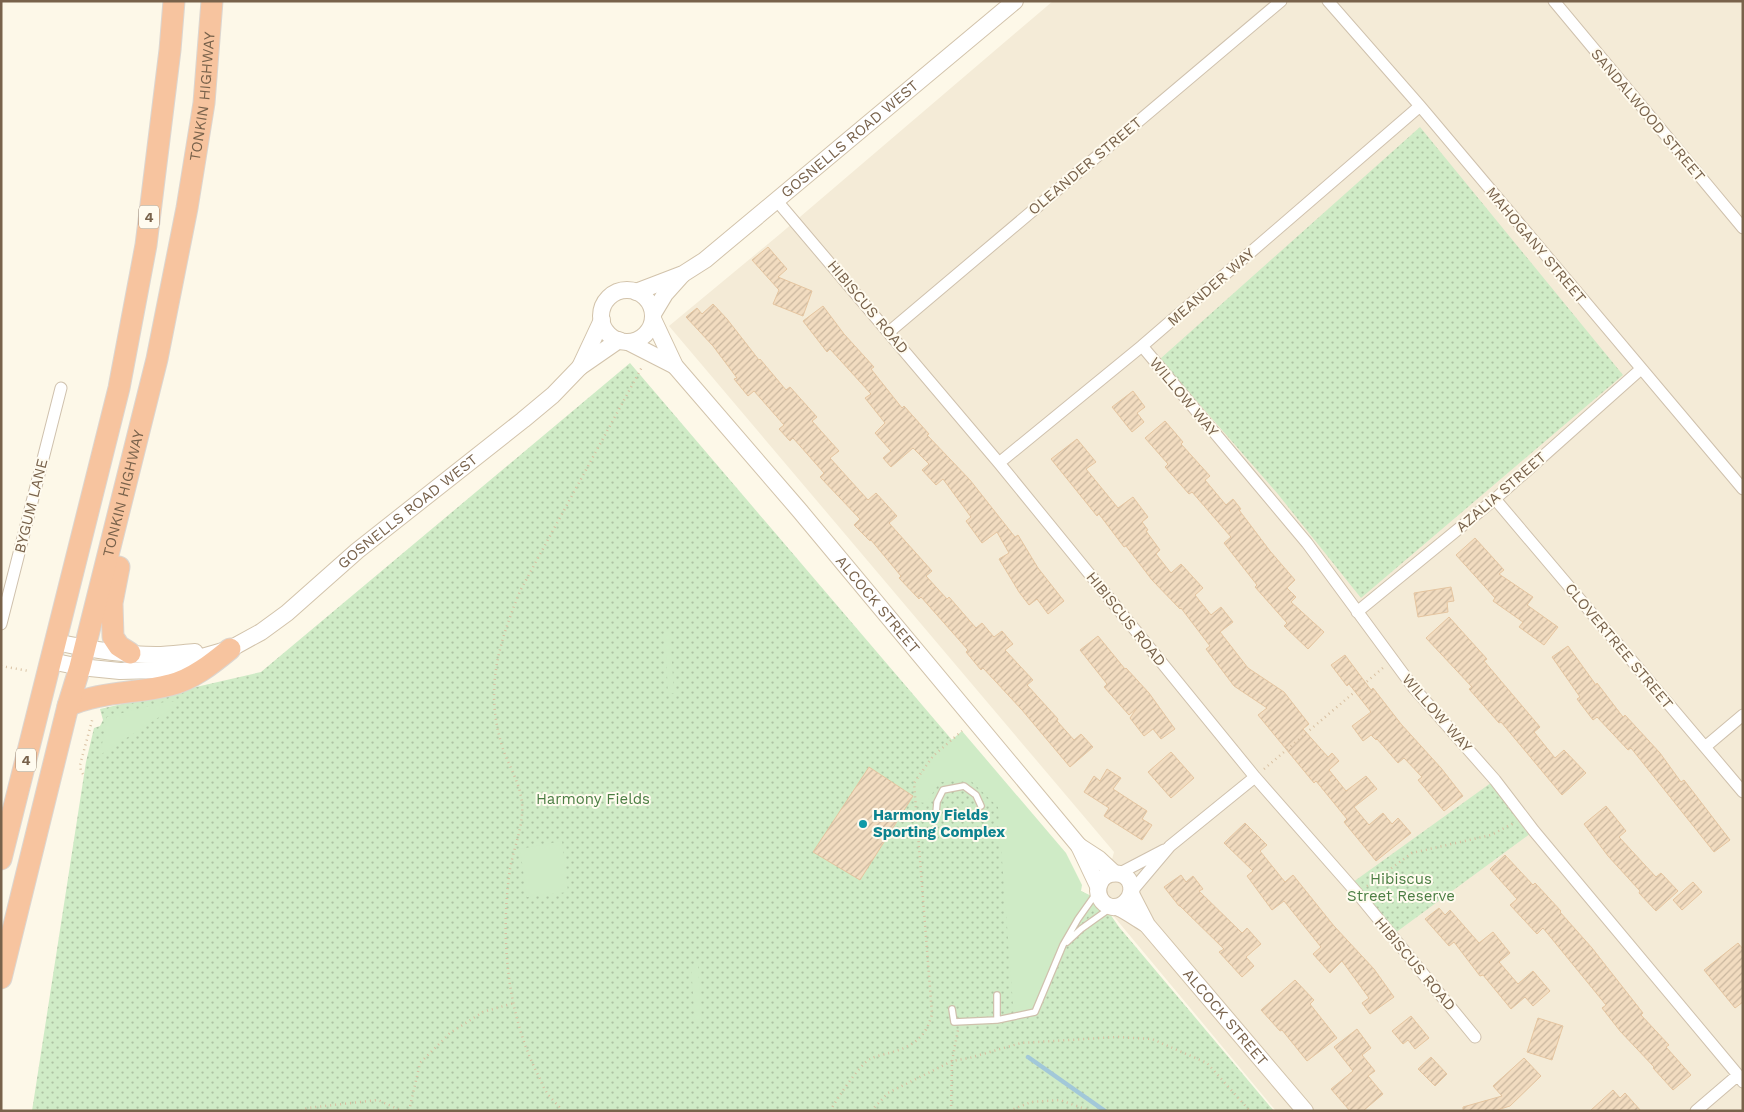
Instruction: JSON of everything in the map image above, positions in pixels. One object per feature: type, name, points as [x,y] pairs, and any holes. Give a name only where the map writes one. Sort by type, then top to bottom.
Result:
[{"type":"highway","name":"TONKIN HIGHWAY","points":[[1,859],[119,388],[144,254],[170,50],[174,1]]},
{"type":"highway","name":"TONKIN HIGHWAY","points":[[1,978],[68,706],[157,359],[187,208],[204,103],[212,1]]},
{"type":"highway","points":[[130,653],[119,646],[113,637],[112,603],[151,436],[157,359]]},
{"type":"highway","points":[[68,706],[100,695],[172,685],[207,668],[230,649]]},
{"type":"main road","name":"GOSNELLS ROAD WEST","points":[[580,367],[602,320],[605,302],[611,296],[627,290],[636,292],[683,274],[705,260],[1015,1]]},
{"type":"main road","name":"GOSNELLS ROAD WEST","points":[[54,651],[82,657],[120,671],[157,670],[230,649],[261,632],[287,613],[357,551],[553,395],[580,367],[624,341],[635,340],[647,332],[664,294],[683,274]]},
{"type":"main road","points":[[636,292],[648,300],[653,316]]},
{"type":"main road","name":"ALCOCK STREET","points":[[653,316],[675,366],[1080,846],[1130,882],[1132,892],[1147,925],[1305,1111]]},
{"type":"main road","points":[[602,320],[608,332],[624,341]]},
{"type":"main road","name":"ALCOCK STREET","points":[[624,341],[675,366]]},
{"type":"main road","name":"GOSNELLS ROAD WEST","points":[[82,657],[130,653],[156,655],[230,649]]},
{"type":"main road","name":"ALCOCK STREET","points":[[1080,846],[1098,888],[1101,901],[1147,925]]},
{"type":"main road","points":[[1098,888],[1101,880],[1107,875],[1117,873]]},
{"type":"main road","points":[[1115,907],[1129,900],[1132,892]]},
{"type":"street","name":"OLEANDER STREET","points":[[889,332],[1281,1]]},
{"type":"street","name":"MAHOGANY STREET","points":[[1328,1],[1420,106],[1743,489]]},
{"type":"street","name":"SANDALWOOD STREET","points":[[1554,1],[1743,228]]},
{"type":"street","name":"MEANDER WAY","points":[[999,463],[1142,346],[1420,106]]},
{"type":"street","name":"HIBISCUS ROAD","points":[[777,201],[999,463],[1255,778],[1357,894],[1475,1037]]},
{"type":"street","name":"WILLOW WAY","points":[[1142,346],[1307,543],[1413,687],[1495,780],[1524,818],[1741,1078],[1696,1111]]},
{"type":"street","name":"AZALIA STREET","points":[[1358,612],[1495,499],[1641,369]]},
{"type":"street","name":"BYGUM LANE","points":[[1,624],[61,388]]},
{"type":"street","name":"CLOVERTREE STREET","points":[[1495,499],[1743,792]]},
{"type":"street","points":[[1705,747],[1743,715]]},
{"type":"street","points":[[1117,873],[1170,846],[1255,778]]},
{"type":"street","points":[[1132,892],[1170,846]]},
{"type":"lane","points":[[936,813],[937,802],[943,790],[964,786],[976,795],[981,806]]},
{"type":"lane","points":[[952,1009],[954,1022],[997,1020],[1035,1012],[1063,945],[1098,888]]},
{"type":"lane","points":[[1063,945],[1081,929],[1115,907]]},
{"type":"lane","points":[[997,996],[997,1020]]},
{"type":"path","points":[[563,1111],[547,1093],[527,1052],[514,1003],[507,960],[506,916],[510,869],[522,814],[520,787],[503,749],[494,707],[496,661],[507,624],[520,591],[644,362]]},
{"type":"path","points":[[1255,778],[1392,660]]},
{"type":"path","points":[[1,666],[32,671]]},
{"type":"path","points":[[83,774],[80,765],[94,712]]},
{"type":"path","points":[[830,1111],[847,1084],[869,1059],[894,1052],[918,1041],[928,1028],[932,1014],[914,783],[933,756],[962,731]]},
{"type":"path","points":[[1357,894],[1412,853],[1491,835],[1524,818]]},
{"type":"path","points":[[409,1111],[420,1063],[450,1033],[474,1017],[483,1012],[514,1003]]},
{"type":"path","points":[[951,1111],[952,1061],[958,1028]]},
{"type":"path","points":[[871,1111],[888,1093],[952,1061],[1021,1044],[1117,1037],[1152,1039],[1207,1063],[1250,1111]]},
{"type":"path","points":[[301,1111],[307,1108],[378,1100],[402,1111]]},
{"type":"path","points":[[1009,1111],[1031,1102],[1060,1100],[1090,1111]]},
{"type":"shaded area","points":[[1053,1],[1743,1],[1743,1111],[1276,1111],[1101,901],[1114,852],[669,326]]},
{"type":"green space","points":[[1420,127],[1623,375],[1361,598],[1277,493],[1160,359]]},
{"type":"green space","name":"Harmony Fields","points":[[630,363],[1081,891],[1101,901],[1119,927],[1274,1111],[32,1111],[86,762],[94,728],[100,726],[103,720],[100,709],[261,672]]},
{"type":"green space","points":[[665,636],[670,636],[674,693],[668,694]]},
{"type":"green space","points":[[168,701],[181,703],[100,755],[107,717]]},
{"type":"green space","points":[[962,731],[1066,853],[1082,885],[1081,891],[1101,901],[1063,945],[1035,1012],[1014,1018],[998,807],[970,780],[940,782],[926,803],[915,802],[914,783],[933,756]]},
{"type":"green space","name":"Hibiscus Street Reserve","points":[[1495,780],[1534,831],[1391,936],[1349,885]]},
{"type":"green space","points":[[562,841],[568,892],[527,897],[520,849]]},
{"type":"green space","points":[[691,966],[698,966],[702,1022],[695,1022]]},
{"type":"building","points":[[768,247],[787,269],[778,277],[812,291],[803,316],[773,304],[779,290],[752,260]]},
{"type":"building","points":[[713,304],[786,390],[790,387],[817,417],[812,421],[839,451],[830,458],[868,500],[876,493],[897,516],[889,523],[932,571],[926,576],[947,599],[949,597],[976,628],[982,623],[994,637],[1002,631],[1013,644],[1005,650],[1033,680],[1027,685],[1074,740],[1081,734],[1093,747],[1070,767],[1022,710],[983,668],[981,670],[966,652],[968,650],[921,597],[919,599],[899,578],[901,576],[871,540],[854,525],[860,519],[820,477],[824,473],[793,438],[790,441],[779,429],[784,425],[754,391],[748,396],[734,379],[737,378],[713,346],[686,317],[697,308],[702,314]]},
{"type":"building","points":[[823,306],[844,334],[874,367],[871,369],[902,408],[904,406],[929,434],[927,435],[970,480],[1015,537],[1018,535],[1038,568],[1064,601],[1048,614],[1037,599],[1029,605],[1019,592],[999,559],[1009,553],[997,532],[982,543],[966,521],[971,517],[943,479],[936,485],[922,470],[929,464],[913,448],[891,467],[883,458],[891,451],[875,433],[885,423],[865,398],[871,394],[830,349],[827,352],[803,321]]},
{"type":"building","points":[[1133,391],[1145,407],[1137,413],[1144,422],[1132,432],[1112,407]]},
{"type":"building","points":[[1165,421],[1183,442],[1181,444],[1210,476],[1205,480],[1226,505],[1233,499],[1270,551],[1295,580],[1287,588],[1296,597],[1291,602],[1324,632],[1308,649],[1284,626],[1287,623],[1255,587],[1257,585],[1224,543],[1231,537],[1192,492],[1189,494],[1165,467],[1168,464],[1145,438]]},
{"type":"building","points":[[1077,439],[1096,462],[1086,469],[1118,508],[1133,497],[1148,517],[1142,522],[1148,530],[1146,531],[1160,550],[1156,554],[1171,573],[1181,564],[1203,588],[1195,595],[1211,615],[1221,607],[1233,622],[1220,632],[1248,668],[1284,692],[1309,724],[1303,729],[1328,757],[1332,753],[1339,761],[1329,770],[1346,791],[1366,776],[1377,789],[1354,807],[1369,825],[1383,813],[1392,824],[1398,818],[1411,833],[1376,861],[1344,822],[1347,819],[1316,781],[1314,783],[1258,715],[1267,708],[1234,686],[1206,649],[1210,646],[1181,608],[1152,580],[1126,546],[1124,547],[1099,514],[1097,516],[1051,459]]},
{"type":"building","points":[[1475,538],[1504,570],[1499,574],[1533,597],[1527,605],[1558,627],[1544,645],[1519,627],[1523,622],[1493,601],[1495,598],[1456,555]]},
{"type":"building","points":[[1451,587],[1454,601],[1447,602],[1448,612],[1418,617],[1414,593]]},
{"type":"building","points":[[1449,617],[1487,659],[1484,661],[1540,727],[1534,732],[1555,758],[1564,750],[1586,773],[1562,795],[1501,722],[1499,723],[1469,689],[1472,687],[1426,638]]},
{"type":"building","points":[[1098,636],[1125,669],[1149,693],[1175,729],[1161,739],[1153,729],[1144,736],[1130,718],[1136,709],[1129,715],[1104,687],[1107,684],[1080,650]]},
{"type":"building","points":[[1568,646],[1596,685],[1597,683],[1623,717],[1625,715],[1660,753],[1681,782],[1684,780],[1730,840],[1714,852],[1631,748],[1628,750],[1597,717],[1593,720],[1577,699],[1580,697],[1552,657]]},
{"type":"building","points":[[1345,655],[1371,690],[1373,688],[1401,724],[1441,768],[1463,796],[1444,811],[1418,780],[1422,777],[1404,758],[1398,763],[1377,739],[1371,735],[1363,741],[1352,726],[1371,712],[1331,665]]},
{"type":"building","points":[[1171,752],[1194,778],[1171,798],[1148,772]]},
{"type":"building","name":"Harmony Fields Sporting Complex","points":[[869,767],[913,796],[860,880],[813,852]]},
{"type":"building","points":[[1107,769],[1121,778],[1113,789],[1147,811],[1142,819],[1152,825],[1142,840],[1104,816],[1109,808],[1084,792],[1094,776],[1100,781]]},
{"type":"building","points":[[1606,806],[1626,831],[1619,837],[1656,877],[1661,873],[1678,891],[1656,911],[1608,856],[1584,824]]},
{"type":"building","points":[[1245,823],[1267,845],[1260,851],[1285,882],[1293,875],[1334,926],[1374,969],[1394,997],[1370,1014],[1362,1003],[1369,998],[1342,961],[1330,973],[1313,954],[1321,947],[1284,901],[1272,910],[1247,876],[1253,871],[1224,843]]},
{"type":"building","points":[[1505,855],[1561,911],[1643,1013],[1641,1015],[1669,1045],[1666,1047],[1691,1075],[1673,1090],[1620,1031],[1602,1008],[1606,1005],[1543,928],[1537,934],[1510,905],[1517,899],[1490,869]]},
{"type":"building","points":[[1181,875],[1186,882],[1193,876],[1203,889],[1199,891],[1242,933],[1247,928],[1261,944],[1246,957],[1254,966],[1242,977],[1219,952],[1224,949],[1179,906],[1164,887]]},
{"type":"building","points":[[1693,882],[1702,892],[1682,910],[1673,900]]},
{"type":"building","points":[[1439,908],[1445,915],[1450,910],[1479,943],[1493,932],[1510,953],[1499,962],[1518,984],[1533,971],[1550,991],[1533,1006],[1525,997],[1511,1009],[1483,975],[1480,976],[1454,942],[1449,946],[1425,919]]},
{"type":"building","points":[[1738,943],[1743,949],[1743,1002],[1735,1008],[1704,970]]},
{"type":"building","points":[[1295,980],[1314,1000],[1310,1004],[1337,1038],[1307,1061],[1282,1030],[1280,1031],[1261,1010]]},
{"type":"building","points":[[1411,1016],[1429,1038],[1415,1049],[1408,1040],[1403,1044],[1392,1031]]},
{"type":"building","points":[[1538,1018],[1563,1026],[1552,1060],[1527,1052]]},
{"type":"building","points":[[1357,1029],[1371,1048],[1362,1055],[1375,1071],[1368,1076],[1383,1094],[1363,1111],[1350,1111],[1331,1089],[1353,1071],[1334,1047]]},
{"type":"building","points":[[1431,1057],[1447,1074],[1435,1086],[1418,1069]]},
{"type":"building","points":[[1524,1058],[1541,1076],[1510,1106],[1494,1111],[1463,1111],[1463,1107],[1502,1096],[1493,1086]]},
{"type":"building","points":[[1613,1090],[1620,1098],[1625,1093],[1641,1111],[1590,1111]]},
{"type":"waterway","points":[[1028,1057],[1105,1111]]},
{"type":"place","name":"Harmony Fields Sporting Complex","points":[[863,824]]}]
